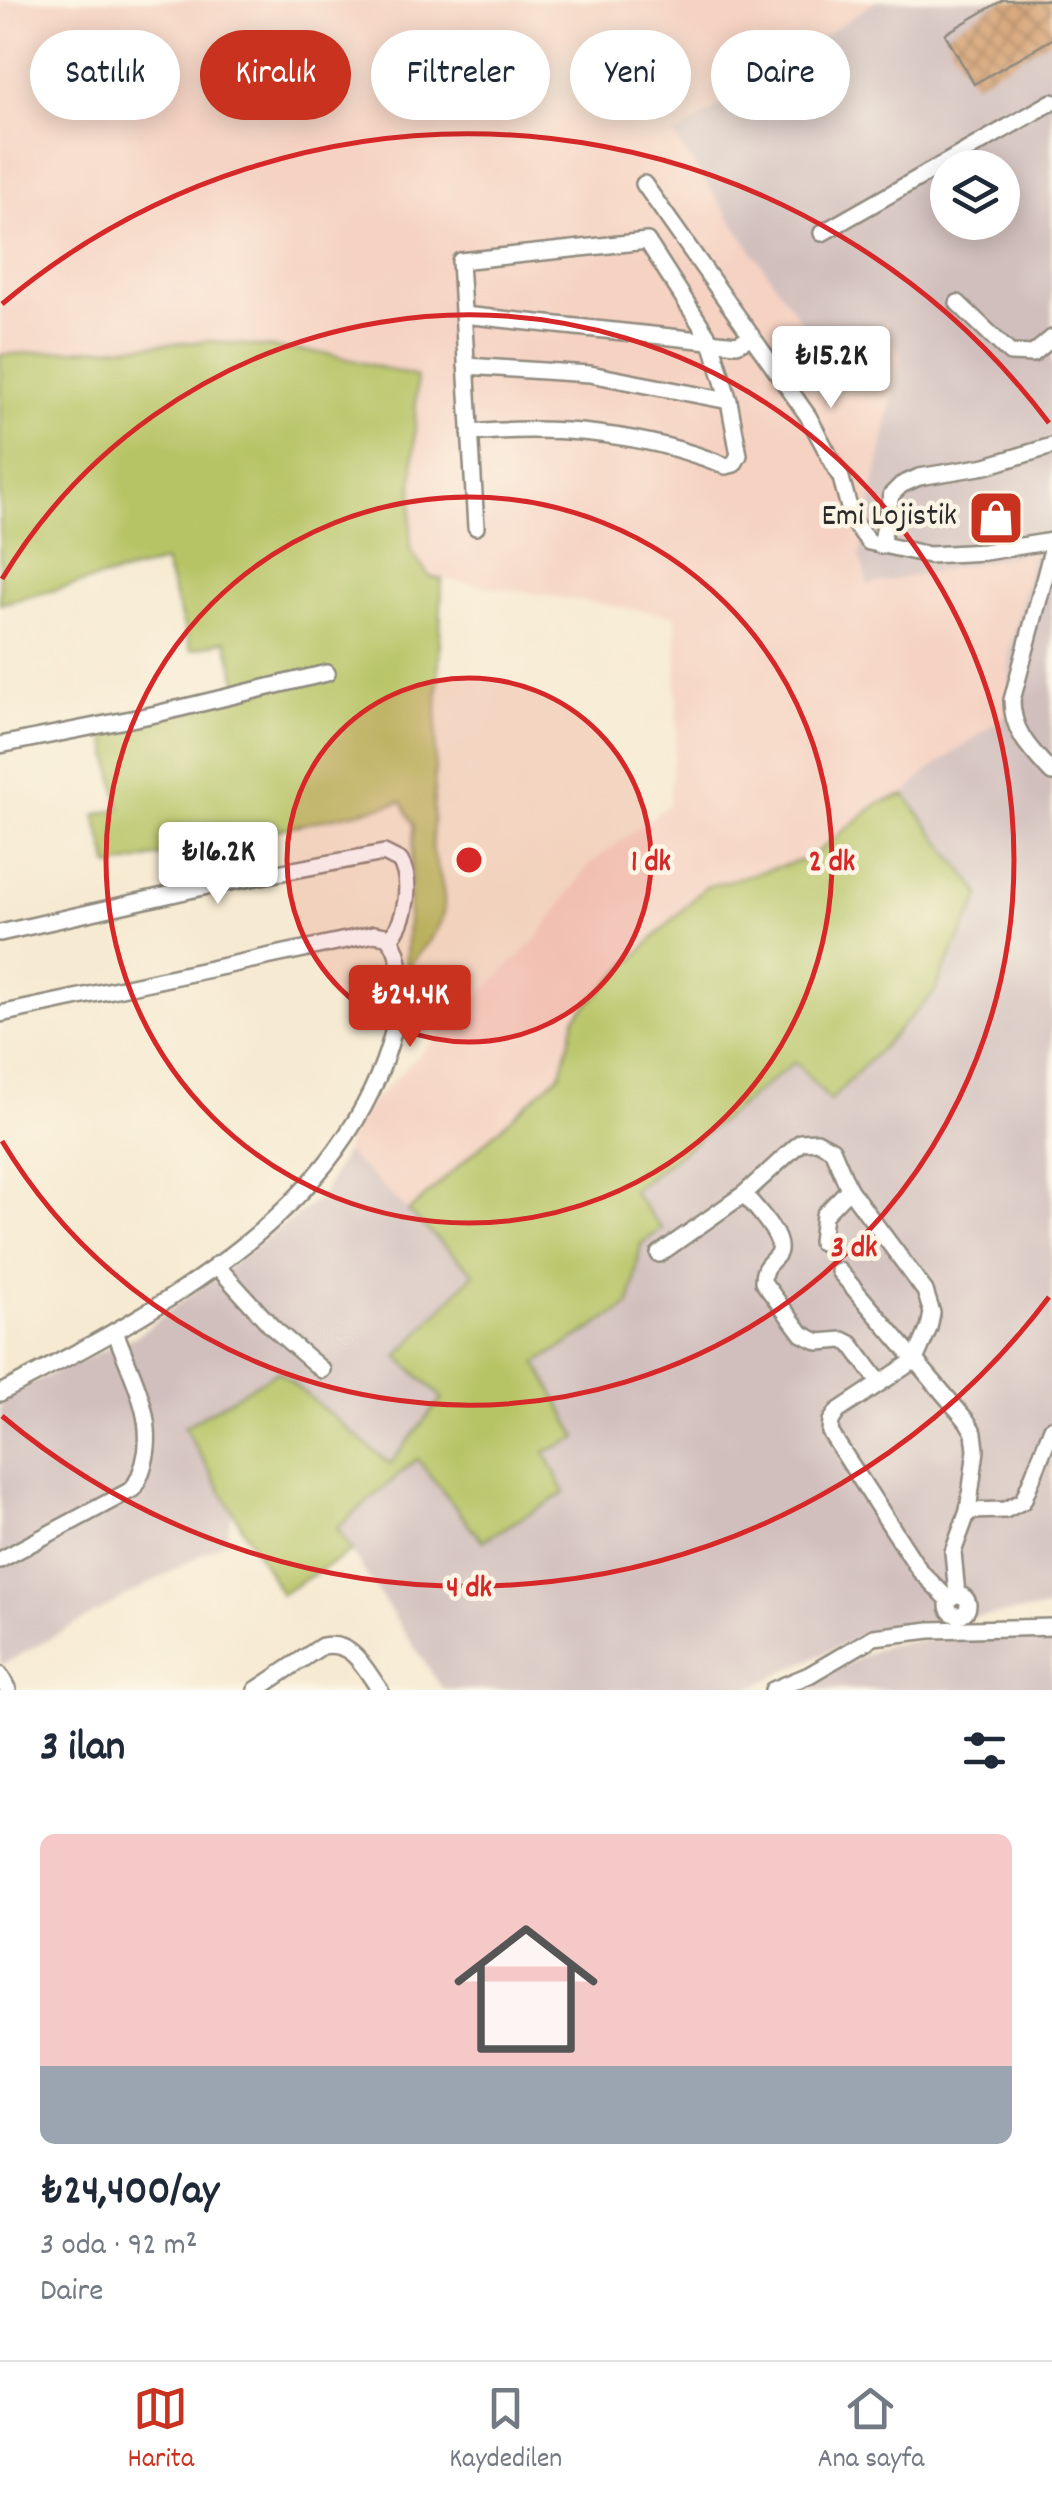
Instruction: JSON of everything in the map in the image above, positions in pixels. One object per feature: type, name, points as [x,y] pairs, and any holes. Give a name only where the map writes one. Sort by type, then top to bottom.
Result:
[{"type":"street","points":[[822,234],[1052,102]]},
{"type":"street","points":[[644,184],[820,436],[849,499],[856,528],[870,542],[929,555],[985,552],[1052,541]]},
{"type":"street","points":[[470,432],[593,434],[658,446],[730,466],[739,455],[729,401],[711,341],[647,241],[460,261],[464,314],[466,366],[470,432],[476,526]]},
{"type":"street","points":[[958,303],[1010,353],[1033,354],[1052,338]]},
{"type":"street","points":[[464,314],[737,344],[751,337]]},
{"type":"street","points":[[466,366],[590,374],[729,401]]},
{"type":"street","points":[[881,546],[891,495],[910,480],[986,466],[1052,446]]},
{"type":"street","points":[[1052,550],[1013,691],[1012,710],[1019,734],[1052,773]]},
{"type":"street","points":[[0,745],[328,673]]},
{"type":"street","points":[[0,933],[203,886],[384,853],[400,860],[406,876],[402,920],[390,939]]},
{"type":"street","points":[[0,1014],[374,934],[390,939],[398,961],[398,1010],[388,1044],[358,1114],[330,1158],[300,1192],[216,1265],[115,1332],[0,1393]]},
{"type":"street","points":[[659,1254],[744,1194],[801,1142],[832,1149],[849,1189],[928,1298],[931,1320],[915,1360],[838,1410],[830,1432],[920,1571],[951,1601],[967,1602],[966,1611],[983,1628]]},
{"type":"street","points":[[821,1242],[824,1215],[849,1189]]},
{"type":"street","points":[[744,1194],[780,1241],[777,1254],[764,1271],[763,1282],[802,1334],[819,1342],[843,1340],[851,1344],[880,1383]]},
{"type":"street","points":[[216,1265],[272,1327],[322,1370]]},
{"type":"street","points":[[839,1271],[974,1433],[976,1450],[968,1511],[953,1552],[951,1601],[930,1630]]},
{"type":"street","points":[[0,1560],[132,1489],[140,1477],[148,1452],[149,1426],[115,1332]]},
{"type":"street","points":[[968,1511],[1005,1510],[1023,1500],[1052,1428]]},
{"type":"street","points":[[773,1690],[809,1675],[874,1638],[930,1630],[1052,1627]]},
{"type":"street","points":[[256,1690],[329,1644],[352,1650],[380,1690]]},
{"type":"street","points":[[0,1675],[8,1690]]},
{"type":"shaded area","points":[[0,0],[878,0],[833,30],[711,30],[711,111],[674,136],[829,361],[886,322],[901,355],[860,554],[1034,551],[1009,651],[1011,712],[924,774],[905,795],[879,803],[810,858],[705,887],[576,1016],[561,1073],[408,1212],[345,1152],[350,1123],[536,940],[590,864],[668,805],[677,729],[676,616],[430,577],[410,551],[417,377],[329,354],[211,341],[0,354]]},
{"type":"shaded area","points":[[878,0],[1052,0],[1052,1608],[876,1629],[746,1690],[443,1690],[336,1529],[417,1459],[545,1452],[578,1438],[536,1363],[630,1305],[641,1244],[632,1192],[796,1062],[831,1100],[933,994],[981,896],[905,795],[924,774],[1011,712],[1009,651],[1034,551],[868,585],[860,555],[901,355],[885,322],[828,361],[674,136],[711,111],[711,120],[850,120],[850,30],[833,30]]},
{"type":"shaded area","points":[[345,1152],[474,1273],[399,1356],[442,1398],[390,1464],[184,1427],[233,1512],[224,1542],[0,1666],[0,1397],[136,1336],[321,1197]]},
{"type":"shaded area","points":[[991,1633],[1052,1637],[1052,1690],[796,1690],[885,1645]]},
{"type":"green space","points":[[211,341],[329,354],[417,377],[410,550],[430,577],[442,579],[432,850],[444,903],[438,927],[405,971],[414,825],[402,802],[110,867],[95,815],[120,808],[102,719],[240,691],[226,640],[191,650],[164,562],[0,604],[0,355]]},
{"type":"green space","points":[[905,795],[981,895],[933,994],[830,1101],[795,1062],[632,1191],[662,1229],[641,1244],[630,1305],[537,1363],[578,1438],[545,1452],[565,1493],[482,1541],[417,1459],[337,1528],[352,1551],[281,1594],[184,1427],[278,1371],[390,1464],[442,1398],[398,1356],[474,1273],[408,1212],[561,1073],[576,1016],[705,887],[810,858],[879,803]]},
{"type":"building","points":[[1003,0],[1052,0],[1052,39],[974,84],[945,34]]},
{"type":"place","name":"Emi Lojistik","points":[[996,518]]}]
